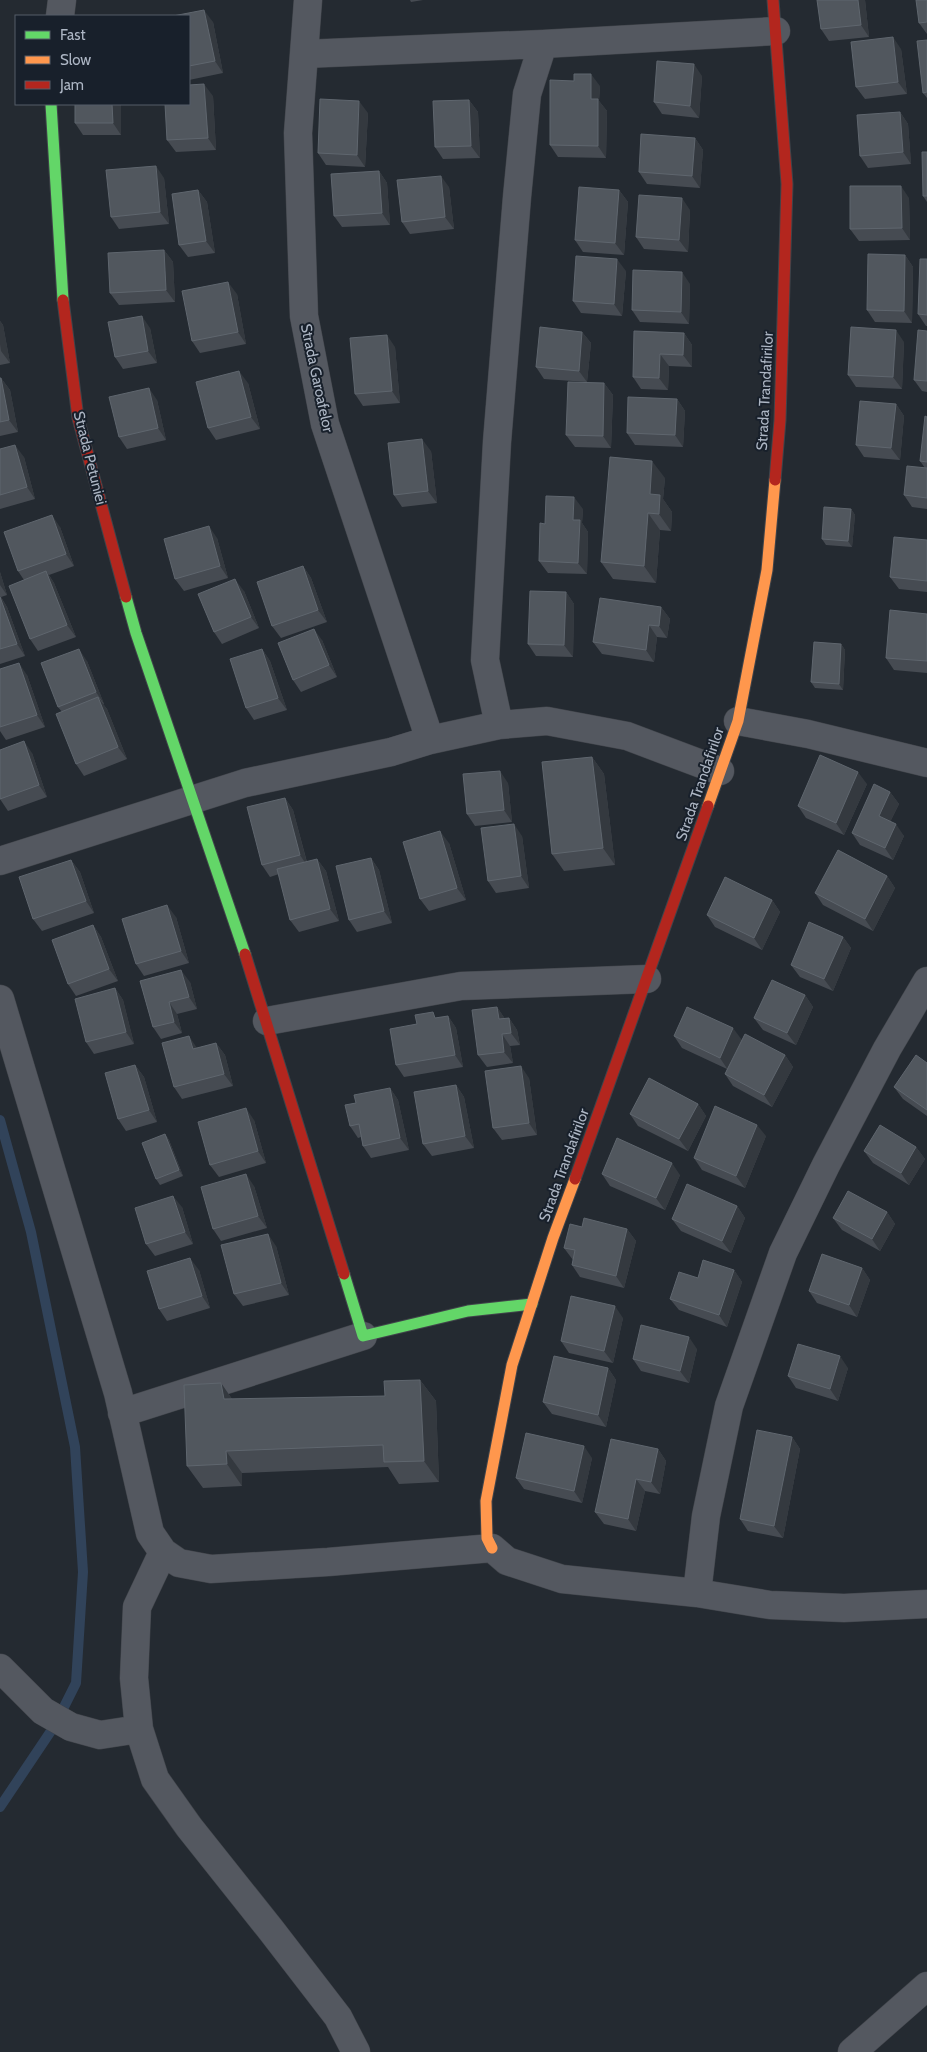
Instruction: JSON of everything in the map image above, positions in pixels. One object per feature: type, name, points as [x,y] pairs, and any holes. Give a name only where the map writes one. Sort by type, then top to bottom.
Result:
[{"type":"street","points":[[60,15],[62,0]]},
{"type":"street","name":"Strada Garoafelor","points":[[308,0],[298,133],[304,316],[325,424],[430,740]]},
{"type":"street","name":"Strada Trandafirilor","points":[[492,1548],[487,1538],[486,1501],[512,1365],[553,1238],[738,721],[767,570],[780,420],[787,184],[773,0]]},
{"type":"street","points":[[304,54],[544,44],[776,31]]},
{"type":"street","points":[[499,725],[485,660],[497,442],[527,94],[544,44]]},
{"type":"street","name":"Strada Petuniei","points":[[51,105],[60,281],[78,418],[136,633],[194,800],[267,1021],[363,1336]]},
{"type":"street","points":[[0,861],[245,784],[391,752],[430,740],[499,725],[547,721],[627,736],[720,771]]},
{"type":"street","points":[[738,721],[808,734],[927,763]]},
{"type":"street","points":[[267,1021],[461,986],[647,979]]},
{"type":"street","points":[[696,1593],[706,1516],[729,1406],[782,1253],[887,1049],[927,981]]},
{"type":"street","points":[[0,999],[118,1393],[150,1533],[163,1552],[179,1563],[211,1569],[328,1562],[492,1548],[507,1560],[562,1579],[696,1593],[770,1605],[844,1608],[927,1604]]},
{"type":"street","points":[[122,1413],[363,1336],[470,1310],[511,1304],[532,1304]]},
{"type":"street","points":[[163,1552],[137,1608],[134,1678],[139,1729],[155,1780],[188,1827],[338,2017],[356,2052]]},
{"type":"street","points":[[0,1668],[43,1710],[71,1727],[100,1735],[139,1729]]},
{"type":"street","points":[[852,2052],[927,1986]]},
{"type":"building","points":[[817,0],[858,0],[861,25],[821,29]]},
{"type":"building","points":[[916,0],[927,0],[927,22],[919,23]]},
{"type":"building","points":[[204,10],[215,61],[190,66],[190,15],[178,15]]},
{"type":"building","points":[[893,37],[898,82],[856,87],[851,42]]},
{"type":"building","points":[[927,40],[927,92],[923,93],[917,41]]},
{"type":"building","points":[[657,61],[694,64],[690,106],[654,102]]},
{"type":"building","points":[[574,74],[591,74],[591,99],[598,99],[598,146],[550,145],[550,80],[574,81]]},
{"type":"building","points":[[204,84],[208,138],[167,140],[165,105],[190,105],[190,85]]},
{"type":"building","points":[[320,99],[359,101],[357,155],[318,153]]},
{"type":"building","points":[[469,100],[471,146],[435,147],[433,101]]},
{"type":"building","points":[[75,105],[112,105],[113,123],[75,123]]},
{"type":"building","points":[[900,112],[903,152],[860,156],[857,115]]},
{"type":"building","points":[[641,134],[695,138],[692,176],[639,172]]},
{"type":"building","points":[[922,152],[927,152],[927,196],[923,196]]},
{"type":"building","points":[[156,166],[160,212],[111,217],[106,170]]},
{"type":"building","points":[[379,171],[382,213],[334,216],[331,174]]},
{"type":"building","points":[[441,176],[445,217],[402,222],[397,180]]},
{"type":"building","points":[[850,186],[901,186],[902,228],[850,229]]},
{"type":"building","points":[[579,187],[619,190],[615,243],[575,240]]},
{"type":"building","points":[[198,190],[206,241],[179,245],[172,194]]},
{"type":"building","points":[[639,195],[682,198],[679,240],[636,237]]},
{"type":"building","points":[[164,250],[166,290],[110,293],[108,253]]},
{"type":"building","points":[[868,254],[905,255],[904,311],[867,310]]},
{"type":"building","points":[[576,256],[617,259],[614,304],[573,301]]},
{"type":"building","points":[[920,259],[927,259],[927,315],[918,314]]},
{"type":"building","points":[[633,270],[682,272],[681,312],[632,310]]},
{"type":"building","points":[[228,282],[238,332],[192,341],[182,291]]},
{"type":"building","points":[[142,316],[148,351],[115,357],[108,322]]},
{"type":"building","points":[[540,327],[582,332],[579,371],[536,367]]},
{"type":"building","points":[[851,327],[896,330],[893,377],[848,375]]},
{"type":"building","points":[[918,330],[927,331],[927,381],[914,380]]},
{"type":"building","points":[[634,331],[684,333],[683,355],[660,354],[659,378],[633,377]]},
{"type":"building","points":[[387,335],[392,391],[355,394],[350,338]]},
{"type":"building","points":[[239,371],[251,417],[208,428],[196,382]]},
{"type":"building","points":[[0,378],[9,420],[0,422]]},
{"type":"building","points":[[568,382],[604,383],[603,436],[566,435]]},
{"type":"building","points":[[149,388],[158,428],[119,437],[109,397]]},
{"type":"building","points":[[628,397],[677,399],[675,435],[627,433]]},
{"type":"building","points":[[860,401],[896,404],[891,448],[856,445]]},
{"type":"building","points":[[925,416],[927,417],[927,462],[920,461]]},
{"type":"building","points":[[422,439],[428,491],[394,495],[388,443]]},
{"type":"building","points":[[15,445],[27,487],[0,495],[0,449]]},
{"type":"building","points":[[610,457],[652,461],[650,494],[660,495],[659,514],[648,513],[644,566],[601,562]]},
{"type":"building","points":[[907,466],[927,468],[927,498],[904,495]]},
{"type":"building","points":[[546,496],[574,497],[573,520],[580,520],[578,563],[539,561],[540,523],[545,524]]},
{"type":"building","points":[[824,507],[851,509],[848,541],[822,539]]},
{"type":"building","points":[[52,515],[66,554],[18,571],[4,532]]},
{"type":"building","points":[[209,526],[220,566],[175,579],[164,539]]},
{"type":"building","points":[[894,537],[927,540],[927,581],[890,577]]},
{"type":"building","points":[[303,566],[318,610],[272,626],[257,582]]},
{"type":"building","points":[[46,571],[67,625],[30,639],[9,586]]},
{"type":"building","points":[[235,579],[251,617],[214,632],[198,594]]},
{"type":"building","points":[[530,591],[566,592],[564,645],[528,644]]},
{"type":"building","points":[[0,597],[17,644],[0,649]]},
{"type":"building","points":[[600,598],[661,607],[659,626],[649,625],[646,650],[593,642]]},
{"type":"building","points":[[890,610],[927,614],[927,661],[886,658]]},
{"type":"building","points":[[314,629],[329,665],[293,680],[278,643]]},
{"type":"building","points":[[814,642],[841,644],[839,684],[811,682]]},
{"type":"building","points":[[79,649],[96,692],[58,707],[41,663]]},
{"type":"building","points":[[262,649],[278,698],[246,708],[230,659]]},
{"type":"building","points":[[19,663],[37,715],[0,727],[0,669]]},
{"type":"building","points":[[98,697],[118,747],[76,764],[56,714]]},
{"type":"building","points":[[24,741],[39,785],[0,799],[0,750]]},
{"type":"building","points":[[820,755],[858,772],[836,823],[798,806]]},
{"type":"building","points":[[592,757],[603,848],[552,854],[542,762]]},
{"type":"building","points":[[500,771],[504,810],[467,814],[463,774]]},
{"type":"building","points":[[874,784],[890,792],[879,816],[896,824],[885,848],[852,833]]},
{"type":"building","points":[[285,798],[300,855],[262,865],[247,807]]},
{"type":"building","points":[[514,824],[521,876],[488,881],[481,828]]},
{"type":"building","points":[[440,831],[457,888],[420,899],[403,842]]},
{"type":"building","points":[[838,850],[887,876],[865,919],[815,893]]},
{"type":"building","points":[[371,858],[384,911],[349,920],[336,866]]},
{"type":"building","points":[[317,859],[330,909],[290,920],[277,869]]},
{"type":"building","points":[[71,860],[86,901],[33,919],[19,877]]},
{"type":"building","points":[[725,877],[772,900],[754,938],[707,915]]},
{"type":"building","points":[[167,905],[181,951],[136,964],[122,919]]},
{"type":"building","points":[[809,922],[843,937],[824,979],[791,965]]},
{"type":"building","points":[[93,925],[109,969],[68,984],[52,940]]},
{"type":"building","points":[[181,970],[189,997],[169,1002],[174,1022],[153,1027],[140,981]]},
{"type":"building","points":[[772,980],[805,995],[787,1033],[754,1018]]},
{"type":"building","points":[[115,988],[126,1032],[86,1042],[75,999]]},
{"type":"building","points":[[497,1007],[499,1019],[509,1018],[511,1033],[502,1034],[504,1052],[478,1055],[472,1010]]},
{"type":"building","points":[[687,1007],[733,1028],[720,1058],[674,1036]]},
{"type":"building","points":[[433,1012],[435,1018],[448,1016],[455,1055],[396,1065],[390,1029],[417,1024],[415,1015]]},
{"type":"building","points":[[745,1034],[785,1055],[764,1095],[725,1074]]},
{"type":"building","points":[[189,1036],[193,1049],[216,1043],[224,1074],[174,1087],[162,1043]]},
{"type":"building","points":[[916,1055],[927,1063],[927,1110],[894,1087]]},
{"type":"building","points":[[135,1065],[149,1110],[118,1119],[105,1073]]},
{"type":"building","points":[[521,1066],[529,1123],[493,1128],[485,1071]]},
{"type":"building","points":[[649,1078],[698,1104],[679,1139],[630,1114]]},
{"type":"building","points":[[456,1085],[465,1136],[423,1144],[414,1092]]},
{"type":"building","points":[[390,1088],[400,1138],[363,1146],[359,1124],[350,1126],[345,1105],[356,1103],[354,1095]]},
{"type":"building","points":[[715,1106],[757,1125],[736,1176],[694,1158]]},
{"type":"building","points":[[246,1108],[258,1151],[210,1165],[198,1122]]},
{"type":"building","points":[[880,1125],[916,1147],[901,1173],[864,1151]]},
{"type":"building","points":[[165,1134],[179,1170],[156,1179],[142,1143]]},
{"type":"building","points":[[617,1138],[672,1163],[656,1198],[602,1174]]},
{"type":"building","points":[[246,1174],[258,1216],[213,1229],[201,1187]]},
{"type":"building","points":[[687,1184],[737,1206],[722,1241],[672,1219]]},
{"type":"building","points":[[848,1191],[887,1212],[872,1239],[833,1218]]},
{"type":"building","points":[[173,1196],[185,1232],[146,1244],[135,1208]]},
{"type":"building","points":[[584,1218],[627,1229],[616,1276],[572,1265],[575,1250],[564,1248],[570,1224],[582,1227]]},
{"type":"building","points":[[268,1234],[281,1283],[234,1294],[221,1245]]},
{"type":"building","points":[[822,1254],[862,1268],[849,1305],[809,1291]]},
{"type":"building","points":[[190,1258],[202,1296],[159,1309],[147,1271]]},
{"type":"building","points":[[703,1260],[734,1270],[719,1315],[670,1299],[679,1272],[698,1278]]},
{"type":"building","points":[[571,1296],[615,1306],[604,1351],[561,1341]]},
{"type":"building","points":[[641,1325],[689,1337],[680,1371],[633,1359]]},
{"type":"building","points":[[798,1344],[840,1356],[830,1389],[788,1376]]},
{"type":"building","points":[[554,1356],[608,1368],[598,1415],[543,1402]]},
{"type":"building","points":[[420,1380],[424,1461],[384,1462],[383,1445],[226,1451],[227,1464],[187,1466],[184,1385],[221,1383],[224,1399],[385,1396],[384,1381]]},
{"type":"building","points":[[757,1430],[792,1437],[774,1526],[740,1519]]},
{"type":"building","points":[[526,1433],[584,1446],[574,1491],[516,1478]]},
{"type":"building","points":[[611,1439],[658,1449],[651,1482],[636,1479],[628,1519],[595,1512]]},
{"type":"waterway","points":[[0,1120],[31,1232],[75,1447],[83,1572],[76,1683],[55,1725],[0,1807]]},
{"type":"traffic: fast","points":[[51,105],[63,300]]},
{"type":"traffic: fast","points":[[126,597],[136,633],[245,954]]},
{"type":"traffic: fast","points":[[344,1274],[363,1336],[468,1311],[532,1304]]},
{"type":"traffic: slow","points":[[708,806],[738,721],[767,570],[775,480]]},
{"type":"traffic: slow","points":[[492,1548],[487,1538],[486,1501],[512,1365],[553,1238],[575,1179]]},
{"type":"traffic: jam","points":[[773,0],[787,184],[780,420],[775,480]]},
{"type":"traffic: jam","points":[[63,300],[78,418],[126,597]]},
{"type":"traffic: jam","points":[[575,1179],[708,806]]},
{"type":"traffic: jam","points":[[245,954],[344,1274]]}]
